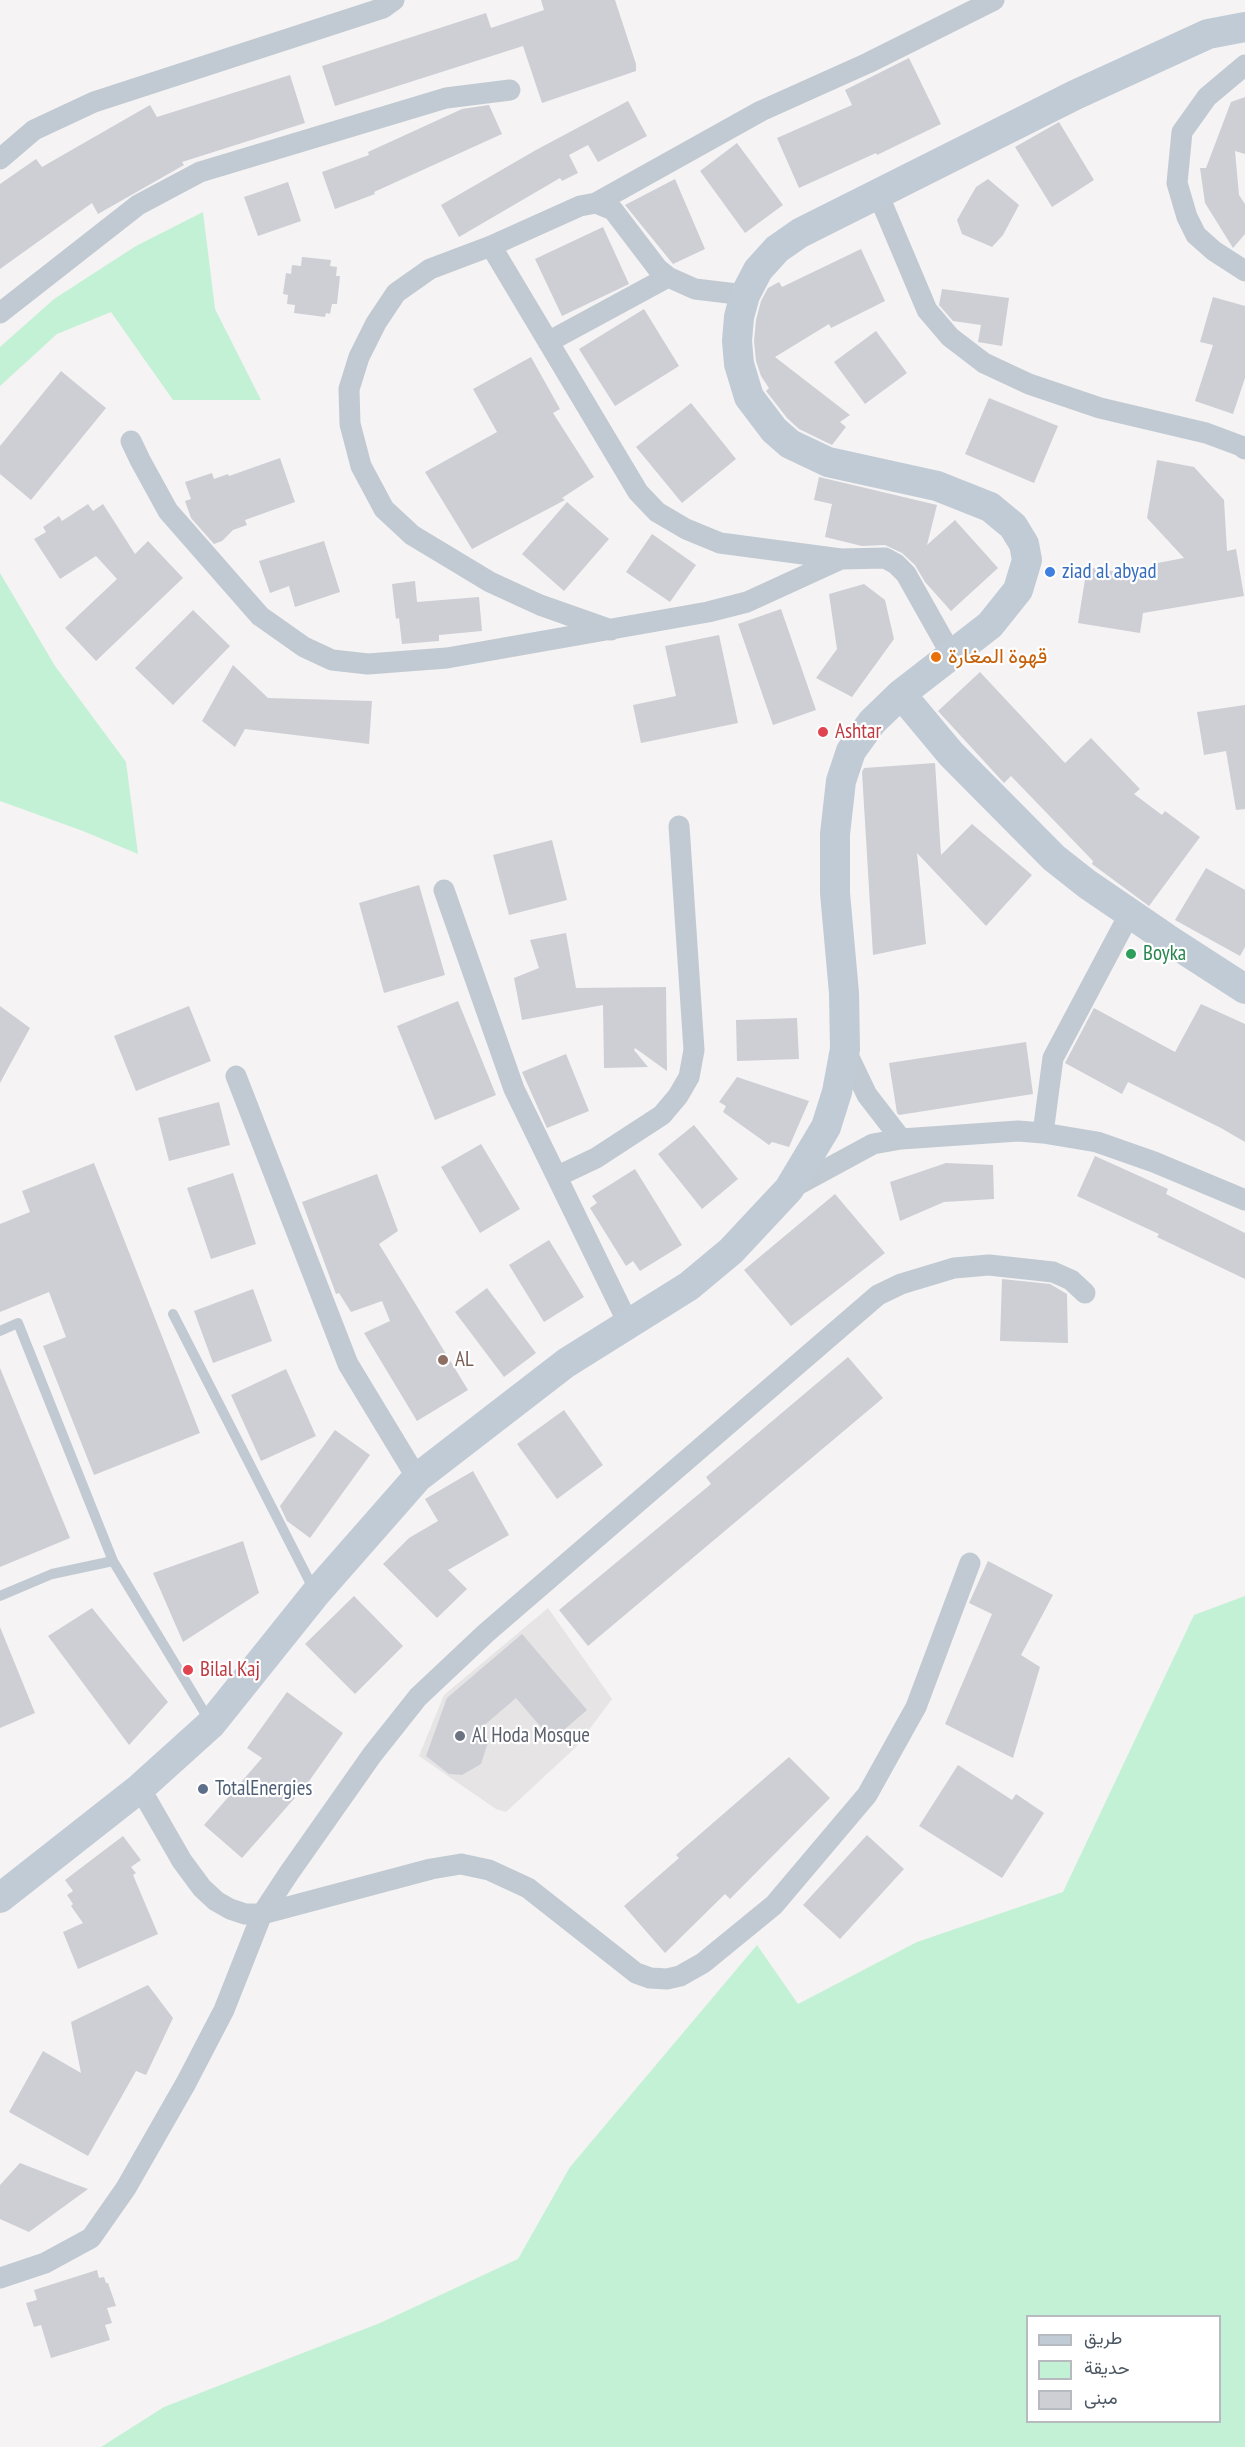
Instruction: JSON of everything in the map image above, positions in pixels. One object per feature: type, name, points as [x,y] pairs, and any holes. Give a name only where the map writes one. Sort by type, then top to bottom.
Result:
[{"type":"main road","points":[[0,1898],[140,1788],[211,1724],[316,1593],[417,1479],[566,1363],[689,1286],[731,1251],[789,1189],[826,1127],[837,1092],[844,1048],[844,993],[836,893],[835,834],[841,781],[851,751],[872,722],[901,694],[990,625],[1018,590],[1027,560],[1024,544],[1013,526],[990,507],[937,486],[828,462],[790,444],[774,430],[749,397],[740,364],[737,341],[739,317],[745,295],[758,270],[777,249],[800,233],[1075,95],[1208,34],[1245,27]]},
{"type":"main road","points":[[901,694],[951,754],[1054,858],[1130,913],[1245,988]]},
{"type":"street","points":[[0,159],[34,130],[94,102],[383,8],[394,0]]},
{"type":"street","points":[[611,630],[540,605],[490,582],[412,535],[384,509],[362,466],[350,424],[349,389],[358,357],[376,322],[396,293],[430,269],[491,246],[580,206],[596,202],[761,111],[868,63],[994,0]]},
{"type":"street","points":[[1245,65],[1207,97],[1182,132],[1177,183],[1187,217],[1196,235],[1214,251],[1245,271]]},
{"type":"street","points":[[0,313],[138,206],[200,172],[446,98],[510,90]]},
{"type":"street","points":[[878,194],[927,310],[950,337],[984,363],[1029,384],[1100,408],[1206,433],[1245,449]]},
{"type":"street","points":[[596,202],[612,210],[658,269],[668,277],[695,289],[745,295]]},
{"type":"street","points":[[491,246],[638,492],[657,512],[686,529],[720,543],[841,559],[885,558],[896,564],[906,574],[951,654]]},
{"type":"street","points":[[548,342],[668,277]]},
{"type":"street","points":[[132,441],[168,510],[260,616],[304,647],[332,660],[368,664],[447,658],[708,612],[747,602],[841,559]]},
{"type":"street","points":[[558,1176],[596,1158],[662,1115],[678,1096],[689,1077],[694,1050],[680,826]]},
{"type":"street","points":[[444,890],[514,1089],[628,1323]]},
{"type":"street","points":[[1043,1133],[1053,1058],[1130,913]]},
{"type":"street","points":[[844,1048],[867,1095],[901,1139]]},
{"type":"street","points":[[236,1076],[348,1364],[417,1479]]},
{"type":"street","points":[[789,1189],[873,1144],[901,1139],[1018,1131],[1097,1142],[1154,1162],[1245,1200]]},
{"type":"street","points":[[0,2278],[68,2253],[91,2238],[136,2172],[186,2083],[224,2010],[262,1914],[372,1755],[418,1697],[553,1573],[696,1454],[878,1295],[902,1284],[954,1268],[989,1265],[1053,1272],[1071,1280],[1085,1293]]},
{"type":"street","points":[[140,1788],[182,1861],[202,1888],[216,1901],[230,1909],[246,1914],[262,1914],[431,1869],[461,1864],[489,1870],[528,1888],[636,1973],[650,1978],[667,1979],[680,1976],[703,1963],[774,1905],[867,1796],[916,1707],[970,1563]]},
{"type":"lane","points":[[174,1314],[316,1593]]},
{"type":"lane","points":[[0,1331],[18,1323],[114,1561],[211,1724]]},
{"type":"lane","points":[[0,1596],[52,1574],[114,1561]]},
{"type":"shaded area","points":[[548,1608],[612,1699],[576,1747],[506,1812],[496,1809],[419,1756],[444,1695]]},
{"type":"green space","points":[[203,212],[215,309],[261,400],[173,400],[111,312],[57,334],[0,386],[0,347],[54,299],[136,246]]},
{"type":"green space","points":[[0,573],[55,666],[126,762],[138,854],[0,801]]},
{"type":"green space","points":[[1245,1596],[1245,2447],[101,2447],[164,2407],[380,2323],[518,2259],[570,2167],[757,1945],[798,2004],[917,1942],[1063,1892],[1194,1615]]},
{"type":"building","points":[[541,0],[615,0],[636,64],[636,71],[542,103],[523,46],[335,106],[322,66],[486,13],[491,28],[544,10]]},
{"type":"building","points":[[909,58],[941,124],[877,155],[876,153],[799,188],[777,138],[852,105],[845,90]]},
{"type":"building","points":[[290,75],[305,123],[182,162],[184,165],[98,214],[92,203],[0,269],[0,184],[36,159],[42,167],[150,105],[157,117]]},
{"type":"building","points":[[1245,97],[1245,154],[1235,151],[1239,195],[1245,204],[1245,234],[1233,248],[1205,203],[1200,168],[1206,168],[1231,102]]},
{"type":"building","points":[[628,101],[647,136],[598,162],[588,145],[569,155],[578,173],[562,181],[560,178],[459,237],[441,205],[536,150]]},
{"type":"building","points":[[489,105],[502,134],[374,192],[375,194],[335,209],[322,172],[369,155],[368,152],[462,109]]},
{"type":"building","points":[[1059,122],[1094,180],[1052,207],[1015,147]]},
{"type":"building","points":[[737,143],[783,205],[745,233],[700,171]]},
{"type":"building","points":[[675,179],[705,249],[673,264],[625,205]]},
{"type":"building","points":[[988,179],[1019,205],[1003,235],[992,247],[962,234],[957,220],[976,187]]},
{"type":"building","points":[[288,182],[301,221],[258,236],[244,197]]},
{"type":"building","points":[[603,227],[629,284],[562,316],[535,259]]},
{"type":"building","points":[[861,249],[885,301],[831,328],[829,324],[775,357],[850,415],[840,422],[846,427],[832,445],[799,429],[787,418],[766,391],[769,388],[761,376],[756,361],[754,341],[756,320],[761,301],[768,288],[779,282],[782,287]]},
{"type":"building","points":[[302,257],[331,260],[330,266],[337,267],[336,276],[340,276],[337,304],[332,304],[330,314],[326,313],[325,317],[294,313],[295,305],[287,304],[288,295],[283,294],[286,273],[291,274],[292,265],[301,266]]},
{"type":"building","points":[[942,289],[1009,298],[1002,346],[978,342],[981,325],[953,321],[939,305]]},
{"type":"building","points":[[1213,297],[1245,306],[1245,378],[1233,414],[1195,401],[1213,345],[1200,342]]},
{"type":"building","points":[[644,309],[679,366],[615,406],[579,349]]},
{"type":"building","points":[[876,331],[907,373],[865,404],[834,362]]},
{"type":"building","points":[[531,357],[560,409],[553,413],[594,477],[562,498],[565,500],[472,549],[425,472],[497,432],[473,389]]},
{"type":"building","points":[[61,371],[106,408],[31,500],[0,474],[0,446]]},
{"type":"building","points":[[989,398],[1058,426],[1034,483],[965,454]]},
{"type":"building","points":[[691,403],[736,459],[682,503],[636,447]]},
{"type":"building","points":[[280,458],[295,502],[245,520],[247,525],[233,530],[222,541],[214,544],[191,518],[185,501],[191,499],[185,482],[212,473],[214,479],[228,474],[229,476]]},
{"type":"building","points":[[1157,460],[1194,467],[1224,500],[1227,551],[1236,549],[1244,596],[1143,613],[1140,633],[1078,623],[1087,567],[1155,578],[1152,564],[1184,558],[1147,518]]},
{"type":"building","points":[[819,477],[937,505],[927,545],[955,520],[998,568],[951,611],[925,582],[915,565],[902,553],[885,545],[862,546],[825,537],[832,504],[814,500]]},
{"type":"building","points":[[567,502],[609,539],[564,591],[522,554]]},
{"type":"building","points":[[88,504],[93,511],[103,504],[135,554],[148,541],[183,578],[96,661],[65,628],[117,579],[96,556],[60,579],[34,539],[46,532],[43,527],[59,516],[62,521]]},
{"type":"building","points":[[652,534],[696,565],[670,602],[626,572]]},
{"type":"building","points":[[324,541],[340,592],[295,607],[289,586],[270,593],[259,561]]},
{"type":"building","points":[[415,581],[417,602],[479,597],[482,631],[439,635],[439,641],[402,644],[399,618],[396,619],[392,584]]},
{"type":"building","points":[[864,584],[885,600],[894,639],[852,697],[816,678],[837,649],[829,594]]},
{"type":"building","points":[[781,609],[816,710],[773,725],[738,624]]},
{"type":"building","points":[[193,610],[230,646],[173,705],[135,668]]},
{"type":"building","points":[[719,635],[738,723],[641,743],[633,705],[676,696],[665,646]]},
{"type":"building","points":[[233,665],[268,698],[372,701],[369,744],[245,729],[235,747],[202,721]]},
{"type":"building","points":[[980,672],[1065,763],[1091,738],[1140,789],[1134,794],[1162,815],[1165,811],[1200,837],[1149,906],[1092,864],[1093,861],[1011,776],[1004,783],[938,711]]},
{"type":"building","points":[[1245,705],[1245,809],[1236,810],[1226,751],[1204,755],[1197,712]]},
{"type":"building","points":[[935,763],[941,855],[972,824],[1032,875],[986,926],[917,853],[926,944],[873,955],[862,772],[864,768]]},
{"type":"building","points":[[552,840],[567,900],[509,915],[493,855]]},
{"type":"building","points":[[1206,868],[1245,890],[1245,947],[1240,956],[1175,920]]},
{"type":"building","points":[[419,885],[445,975],[384,993],[359,903]]},
{"type":"building","points":[[566,933],[576,988],[666,987],[667,1071],[635,1048],[634,1050],[648,1067],[604,1068],[603,1005],[522,1020],[514,978],[539,968],[530,940]]},
{"type":"building","points":[[458,1001],[496,1095],[435,1120],[397,1026]]},
{"type":"building","points":[[1201,1004],[1245,1024],[1245,1142],[1128,1082],[1122,1094],[1065,1063],[1094,1008],[1175,1052]]},
{"type":"building","points":[[0,1006],[30,1028],[0,1083]]},
{"type":"building","points":[[189,1006],[211,1061],[136,1091],[114,1036]]},
{"type":"building","points":[[797,1018],[799,1059],[737,1061],[736,1020]]},
{"type":"building","points":[[1026,1042],[1033,1094],[899,1115],[897,1113],[889,1063]]},
{"type":"building","points":[[566,1054],[589,1111],[547,1128],[522,1072]]},
{"type":"building","points":[[737,1077],[809,1101],[789,1147],[772,1142],[769,1145],[723,1112],[726,1106],[719,1102]]},
{"type":"building","points":[[219,1102],[230,1145],[169,1161],[158,1118]]},
{"type":"building","points":[[694,1125],[738,1179],[702,1209],[658,1154]]},
{"type":"building","points":[[481,1144],[520,1209],[480,1233],[441,1167]]},
{"type":"building","points":[[1095,1156],[1168,1189],[1166,1194],[1245,1233],[1245,1279],[1157,1237],[1159,1234],[1077,1196]]},
{"type":"building","points":[[94,1163],[200,1433],[94,1475],[43,1346],[66,1337],[49,1292],[0,1312],[0,1224],[30,1212],[22,1191]]},
{"type":"building","points":[[946,1163],[993,1165],[994,1199],[944,1202],[900,1221],[890,1182]]},
{"type":"building","points":[[635,1169],[682,1245],[640,1271],[633,1261],[626,1266],[590,1208],[597,1203],[592,1196]]},
{"type":"building","points":[[233,1173],[256,1244],[211,1259],[187,1188]]},
{"type":"building","points":[[377,1174],[398,1231],[379,1244],[468,1390],[417,1421],[364,1333],[390,1321],[382,1301],[351,1312],[339,1293],[336,1294],[302,1202]]},
{"type":"building","points":[[835,1194],[885,1253],[791,1326],[744,1270]]},
{"type":"building","points":[[549,1240],[584,1297],[544,1322],[509,1265]]},
{"type":"building","points":[[1002,1279],[1050,1284],[1067,1294],[1068,1343],[1000,1341]]},
{"type":"building","points":[[487,1288],[536,1353],[504,1377],[455,1312]]},
{"type":"building","points":[[253,1289],[272,1341],[213,1363],[194,1311]]},
{"type":"building","points":[[848,1357],[883,1398],[588,1646],[559,1610],[711,1484],[706,1477]]},
{"type":"building","points":[[0,1368],[70,1538],[0,1567]]},
{"type":"building","points":[[286,1369],[316,1436],[261,1461],[231,1395]]},
{"type":"building","points":[[564,1410],[603,1465],[557,1499],[517,1444]]},
{"type":"building","points":[[335,1430],[370,1455],[310,1538],[287,1521],[280,1506]]},
{"type":"building","points":[[473,1471],[509,1535],[448,1570],[467,1589],[437,1618],[383,1564],[409,1538],[438,1521],[425,1499]]},
{"type":"building","points":[[243,1541],[259,1593],[183,1642],[153,1573]]},
{"type":"building","points":[[988,1561],[1053,1595],[1021,1655],[1040,1667],[1013,1758],[945,1724],[992,1614],[969,1603]]},
{"type":"building","points":[[354,1596],[403,1646],[355,1694],[305,1644]]},
{"type":"building","points":[[92,1608],[168,1702],[129,1745],[48,1636]]},
{"type":"building","points":[[0,1627],[35,1713],[0,1728]]},
{"type":"building","points":[[522,1634],[587,1710],[552,1740],[516,1698],[481,1728],[489,1739],[481,1764],[462,1775],[449,1774],[426,1756],[447,1698]]},
{"type":"building","points":[[287,1692],[343,1733],[307,1784],[242,1858],[204,1825],[262,1758],[247,1748]]},
{"type":"building","points":[[789,1757],[830,1798],[730,1899],[725,1894],[665,1953],[624,1906],[679,1858],[676,1855]]},
{"type":"building","points":[[958,1765],[1012,1800],[1016,1794],[1044,1813],[1002,1878],[919,1826]]},
{"type":"building","points":[[867,1835],[904,1869],[840,1939],[803,1905]]},
{"type":"building","points":[[123,1836],[141,1860],[131,1867],[136,1873],[133,1875],[158,1934],[78,1969],[63,1932],[83,1923],[71,1906],[73,1904],[67,1895],[73,1891],[65,1880]]},
{"type":"building","points":[[148,1985],[173,2018],[146,2075],[136,2071],[88,2156],[9,2112],[43,2051],[81,2073],[71,2022]]},
{"type":"building","points":[[20,2163],[88,2189],[29,2232],[0,2219],[0,2185]]},
{"type":"building","points":[[97,2270],[99,2278],[104,2277],[108,2283],[116,2306],[107,2308],[112,2323],[105,2325],[110,2340],[51,2358],[41,2325],[34,2327],[26,2303],[37,2300],[34,2290]]},
{"type":"place","name":"ziad al abyad","points":[[1050,572]]},
{"type":"place","name":"قهوة المغارة","points":[[936,657]]},
{"type":"place","name":"Ashtar","points":[[823,732]]},
{"type":"place","name":"Boyka","points":[[1131,954]]},
{"type":"place","name":"AL","points":[[443,1360]]},
{"type":"place","name":"Bilal Kaj","points":[[188,1670]]},
{"type":"place","name":"Al Hoda Mosque","points":[[460,1736]]},
{"type":"place","name":"TotalEnergies","points":[[203,1789]]}]
